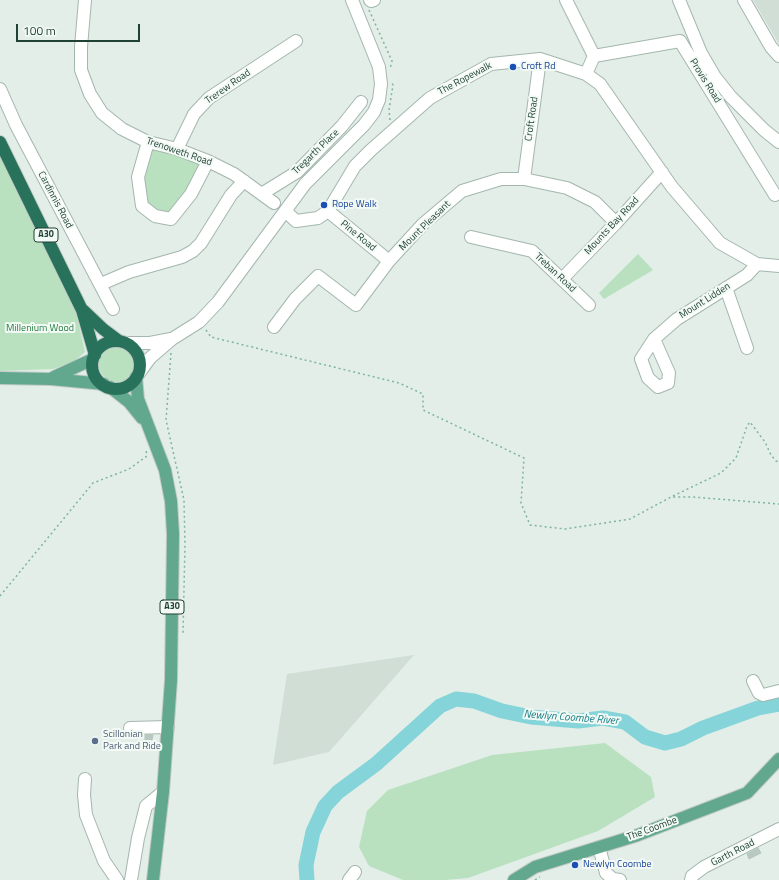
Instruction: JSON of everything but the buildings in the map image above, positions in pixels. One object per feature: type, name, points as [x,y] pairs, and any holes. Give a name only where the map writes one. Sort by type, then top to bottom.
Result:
[{"type":"highway","name":"A30","points":[[0,142],[82,310],[94,357]]},
{"type":"highway","name":"A30","points":[[82,310],[93,321],[123,342]]},
{"type":"highway","points":[[110,342],[123,342],[138,355],[140,362],[138,375],[125,386],[107,386],[95,374],[94,357],[102,345],[110,342]]},
{"type":"main road","points":[[51,379],[94,357]]},
{"type":"main road","name":"A30","points":[[138,375],[138,397],[165,470],[172,507],[173,534],[171,680],[163,792],[153,880]]},
{"type":"main road","points":[[0,378],[51,379],[107,386]]},
{"type":"main road","name":"A30","points":[[107,386],[129,402],[146,422]]},
{"type":"main road","name":"The Coombe","points":[[514,880],[535,867],[638,835],[747,793],[779,759]]},
{"type":"street","name":"Trenoweth Road","points":[[85,0],[81,47],[81,70],[90,94],[102,113],[122,129],[148,142],[177,149],[208,161],[244,181],[274,203]]},
{"type":"street","points":[[138,375],[150,358],[172,339],[199,322],[218,302],[235,281],[284,211],[305,184],[364,125],[374,112],[379,100],[384,76],[352,0]]},
{"type":"street","points":[[679,0],[701,53],[715,77],[731,97],[764,130],[779,142]]},
{"type":"street","points":[[744,0],[771,47],[779,56]]},
{"type":"street","points":[[571,2],[594,56],[586,74]]},
{"type":"street","name":"Trerew Road","points":[[177,149],[194,114],[209,98],[296,41]]},
{"type":"street","name":"Provis Road","points":[[594,56],[680,41],[775,195]]},
{"type":"street","name":"The Ropewalk","points":[[328,211],[356,166],[430,98],[491,64],[540,59],[586,74],[600,84],[662,172],[720,243],[757,264]]},
{"type":"street","name":"Croft Road","points":[[524,179],[540,59]]},
{"type":"street","name":"Cardinnis Road","points":[[0,89],[16,125],[113,309]]},
{"type":"street","name":"Tregarth Place","points":[[263,194],[298,172],[342,126],[361,102]]},
{"type":"street","points":[[148,142],[138,177],[142,206],[155,216],[170,219],[191,194],[208,161]]},
{"type":"street","name":"Mounts Bay Road","points":[[562,279],[616,223],[662,172]]},
{"type":"street","name":"Mount Pleasant","points":[[274,327],[295,299],[318,276],[356,305],[389,261],[423,224],[462,191],[501,179],[524,179],[567,188],[595,202],[616,223]]},
{"type":"street","points":[[101,284],[129,272],[182,257],[193,251],[201,243],[231,195],[244,181]]},
{"type":"street","points":[[284,211],[296,221],[318,218],[328,211]]},
{"type":"street","name":"Pine Road","points":[[328,211],[389,261]]},
{"type":"street","name":"Treban Road","points":[[471,237],[532,251],[589,305]]},
{"type":"street","points":[[757,264],[779,266]]},
{"type":"street","name":"Mount Lidden","points":[[654,339],[676,319],[747,275],[757,264]]},
{"type":"street","points":[[726,288],[748,348]]},
{"type":"street","points":[[123,342],[150,343],[172,339]]},
{"type":"street","points":[[752,681],[759,693],[763,695],[779,691]]},
{"type":"street","points":[[130,728],[168,727]]},
{"type":"street","points":[[85,779],[84,795],[86,815],[104,862],[117,880]]},
{"type":"street","points":[[131,880],[138,838],[146,806],[163,792]]},
{"type":"street","name":"Garth Road","points":[[691,880],[692,876],[704,867],[779,829]]},
{"type":"street","points":[[599,847],[606,873],[613,879],[620,880]]},
{"type":"path","points":[[372,0],[369,12],[392,61],[387,74],[384,76],[393,85],[389,118],[394,130]]},
{"type":"path","points":[[199,322],[211,337],[399,383],[423,394],[423,410],[524,458],[521,503],[530,525],[565,529],[630,519],[721,473],[736,458],[747,426],[750,422],[765,442],[771,455],[776,461],[779,462]]},
{"type":"path","points":[[0,596],[93,483],[129,469],[147,456],[145,448]]},
{"type":"path","points":[[671,497],[693,496],[779,504]]},
{"type":"path","points":[[535,880],[544,874]]},
{"type":"shaded area","points":[[753,0],[779,0],[779,44]]},
{"type":"shaded area","points":[[414,655],[329,752],[273,765],[287,674]]},
{"type":"green space","points":[[148,147],[155,147],[201,163],[181,201],[170,212],[159,212],[146,204],[140,172]]},
{"type":"green space","name":"Millenium Wood","points":[[0,155],[76,312],[85,352],[73,362],[53,369],[0,371]]},
{"type":"green space","points":[[638,254],[653,270],[604,299],[599,293]]},
{"type":"green space","points":[[121,346],[130,351],[134,357],[134,371],[130,377],[121,382],[113,382],[104,377],[100,371],[99,360],[104,351],[110,347]]},
{"type":"green space","points":[[605,743],[651,777],[655,797],[598,831],[468,878],[445,880],[403,880],[369,866],[359,847],[367,811],[388,790],[492,755]]},
{"type":"waterway","name":"Newlyn Coombe River","points":[[307,880],[306,865],[313,832],[325,806],[338,792],[376,764],[440,706],[456,699],[474,701],[502,711],[531,717],[578,721],[603,718],[625,722],[645,737],[665,743],[681,739],[703,728],[758,708],[779,704]]},
{"type":"place","name":"Croft Rd","points":[[513,67]]},
{"type":"place","name":"Rope Walk","points":[[324,205]]},
{"type":"place","name":"Scillonian Park and Ride","points":[[95,741]]},
{"type":"place","name":"Newlyn Coombe","points":[[575,865]]}]
